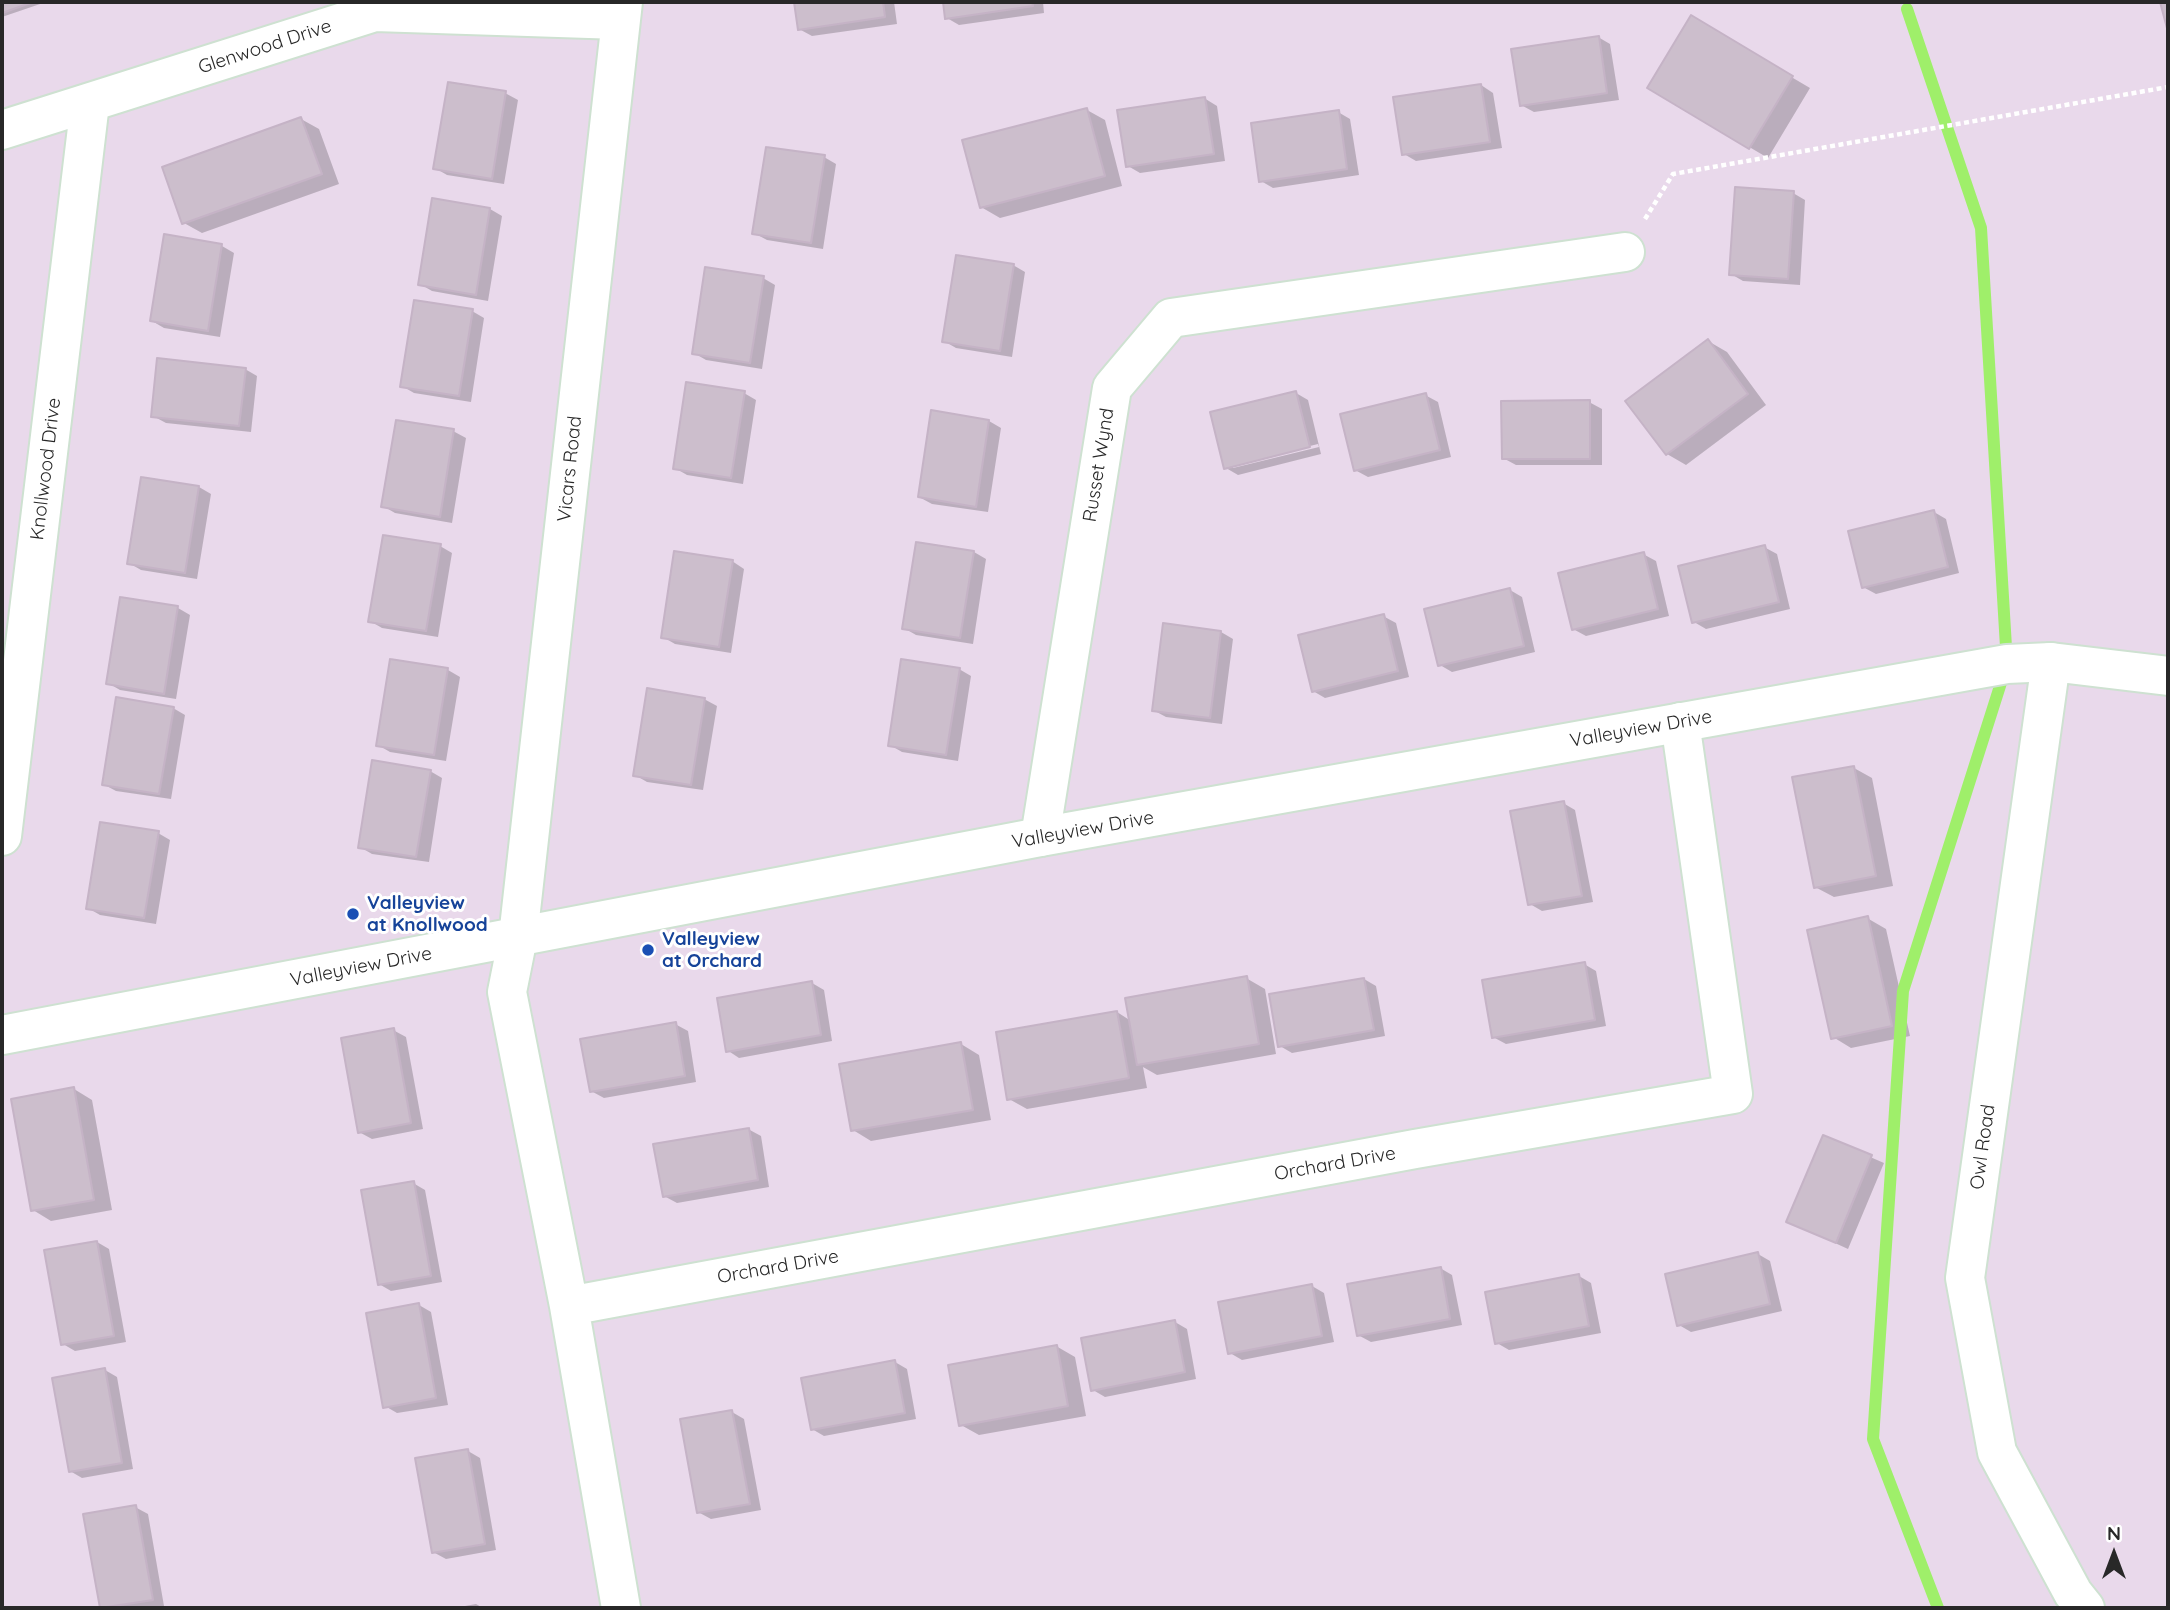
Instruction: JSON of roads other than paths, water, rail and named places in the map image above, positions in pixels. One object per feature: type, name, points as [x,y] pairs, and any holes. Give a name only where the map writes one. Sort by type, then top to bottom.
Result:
[{"type":"street","name":"Glenwood Drive","points":[[2,130],[375,12],[621,11]]},
{"type":"street","name":"Vicars Road","points":[[518,937],[621,11]]},
{"type":"street","name":"Knollwood Drive","points":[[2,835],[90,103]]},
{"type":"street","name":"Russet Wynd","points":[[1040,837],[1112,388],[1171,317],[1625,252]]},
{"type":"street","name":"Valleyview Drive","points":[[2,1035],[1040,837],[2007,664],[2051,662],[2168,676]]},
{"type":"street","name":"Owl Road","points":[[2051,662],[1965,1278],[1997,1452],[2073,1593],[2085,1608]]},
{"type":"street","name":"Orchard Drive","points":[[569,1306],[1401,1152],[1733,1094],[1679,722]]},
{"type":"street","points":[[518,937],[507,992],[569,1306],[621,1608]]},
{"type":"waterway","points":[[1907,9],[1981,228],[2007,664],[1903,991],[1873,1439],[1938,1608]]},
{"type":"place","name":"Valleyview at Knollwood","points":[[353,914]]},
{"type":"place","name":"Valleyview at Orchard","points":[[648,950]]}]
